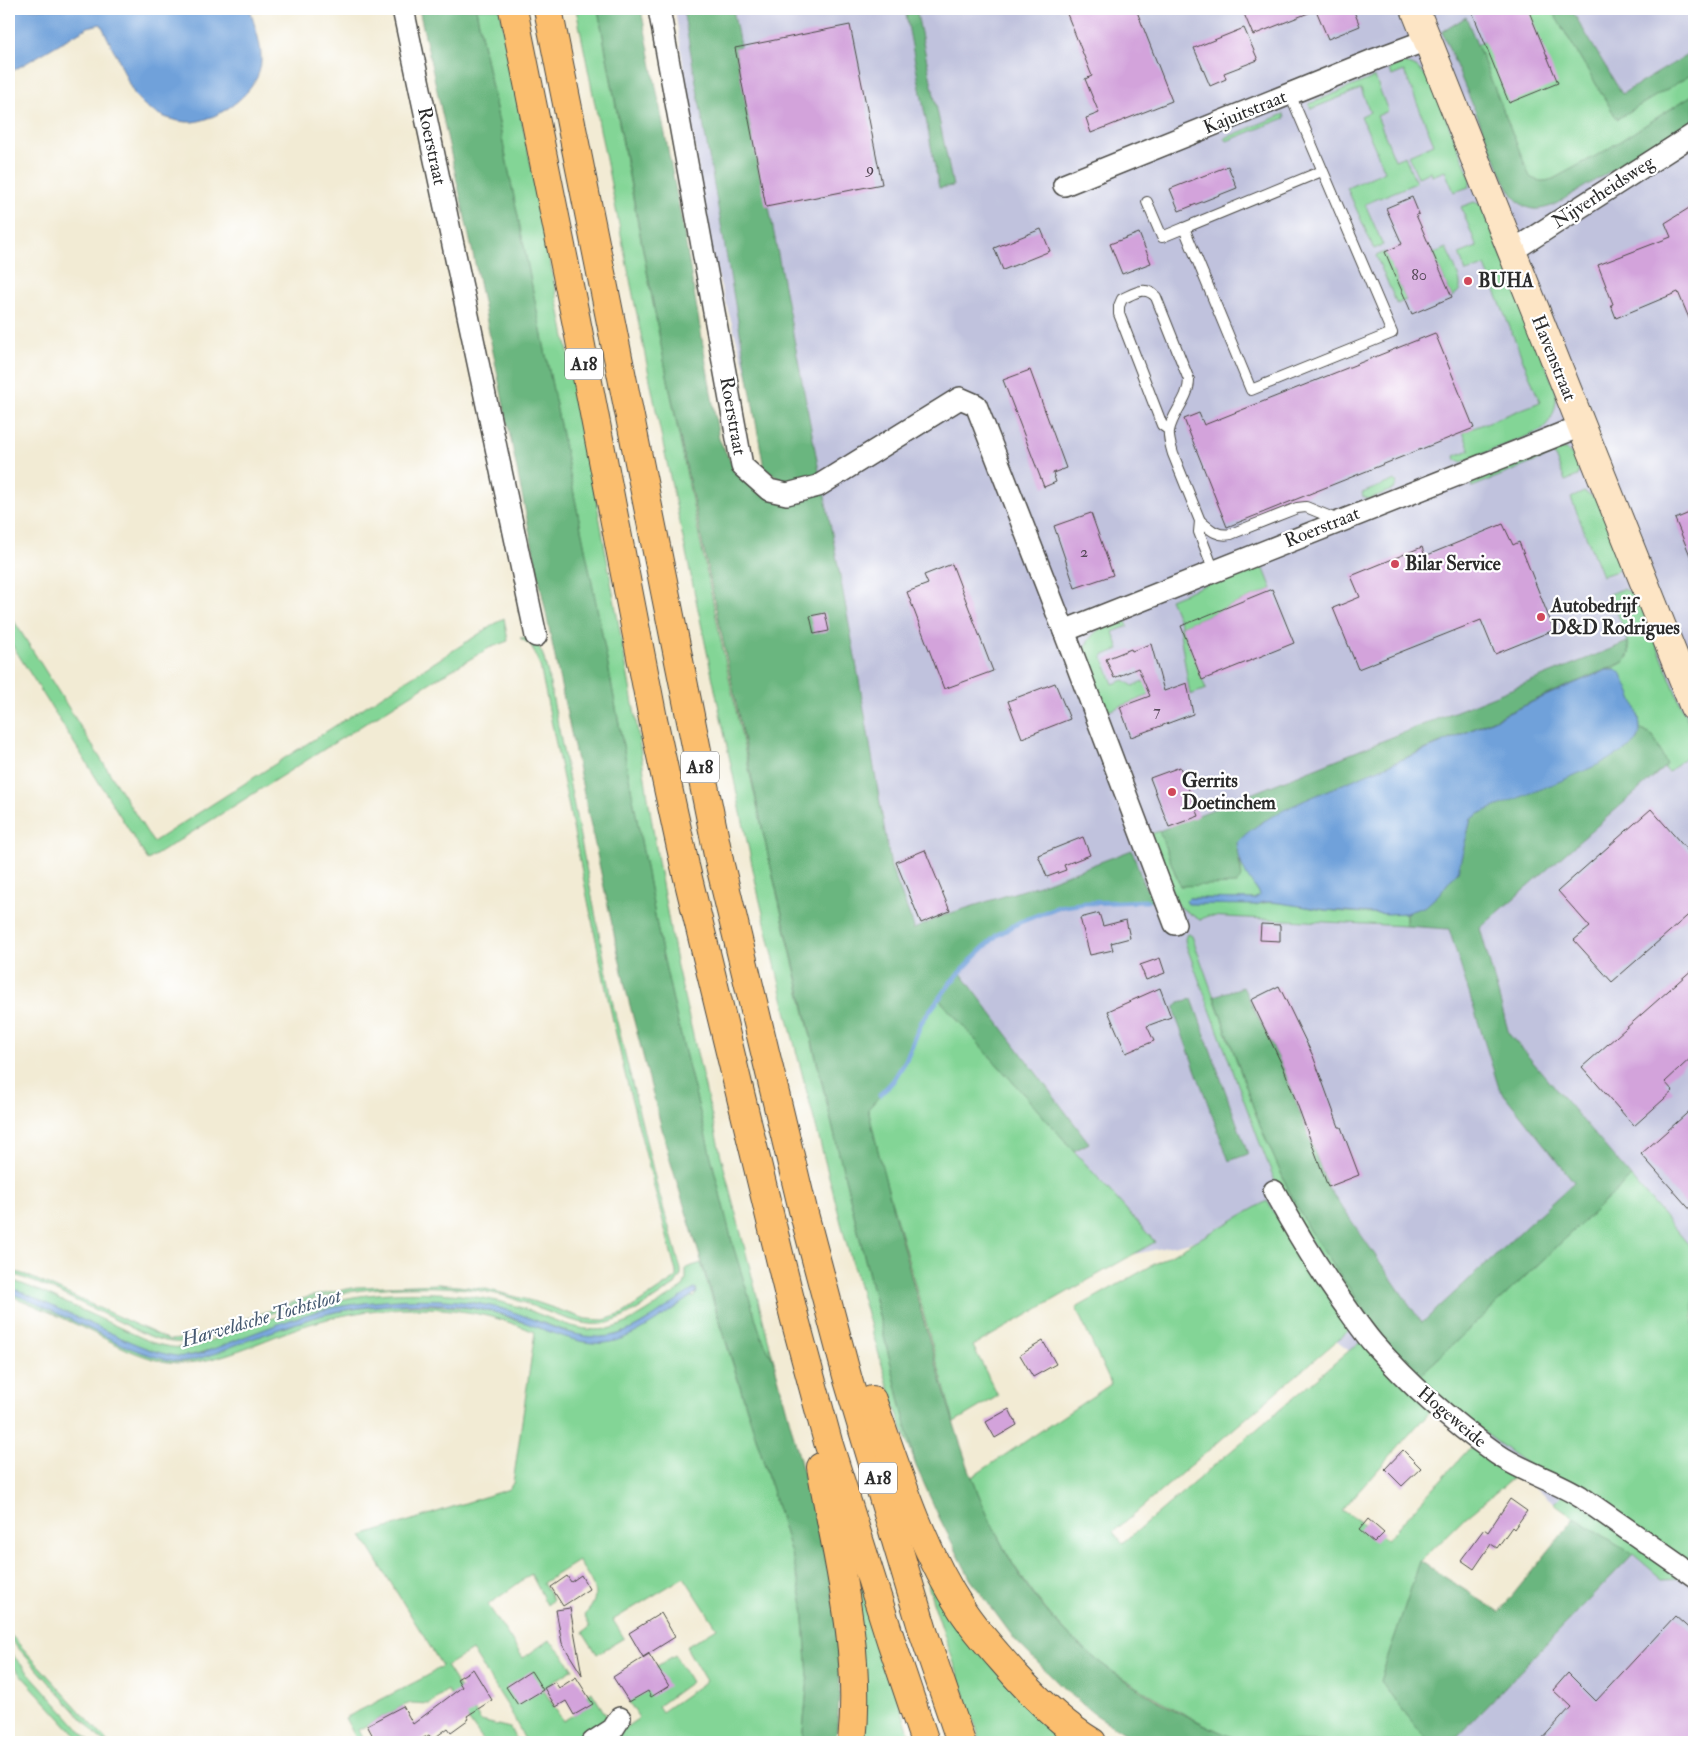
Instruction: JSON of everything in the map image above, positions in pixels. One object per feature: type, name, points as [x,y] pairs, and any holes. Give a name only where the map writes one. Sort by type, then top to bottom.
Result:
[{"type":"highway","name":"A18","points":[[514,9],[653,719],[684,866],[794,1316],[828,1442],[925,1742]]},
{"type":"highway","name":"A18","points":[[548,9],[720,865],[803,1210],[854,1399],[923,1631],[961,1742]]},
{"type":"highway","name":"A18","points":[[803,1210],[914,1516],[937,1564],[962,1610],[996,1653],[1052,1713],[1092,1742]]},
{"type":"highway","name":"A18","points":[[794,1316],[853,1645],[855,1684],[852,1742]]},
{"type":"street","name":"Roerstraat","points":[[403,9],[536,636]]},
{"type":"street","name":"Roerstraat","points":[[659,9],[742,466],[769,490],[787,494],[818,486],[960,398],[976,405],[1064,630],[1175,924]]},
{"type":"street","name":"Havenstraat","points":[[1415,9],[1694,707]]},
{"type":"street","name":"Kajuitstraat","points":[[1064,185],[1427,40]]},
{"type":"street","name":"Nijverheidsweg","points":[[1512,250],[1694,134]]},
{"type":"street","name":"Roerstraat","points":[[1064,630],[1581,426]]},
{"type":"street","name":"Hogeweide","points":[[1274,1191],[1312,1258],[1352,1315],[1372,1342],[1417,1388],[1460,1425],[1498,1454],[1526,1470],[1565,1487],[1694,1576]]},
{"type":"street","points":[[593,1742],[613,1729],[620,1718]]},
{"type":"lane","points":[[1184,228],[1251,390],[1392,333],[1290,94]]},
{"type":"lane","points":[[1147,202],[1162,237],[1322,171]]},
{"type":"lane","points":[[1169,430],[1162,425],[1119,314],[1119,306],[1122,299],[1143,290],[1151,291],[1156,296],[1189,380],[1189,388],[1169,430],[1173,454],[1200,521],[1199,532],[1214,571]]},
{"type":"lane","points":[[1200,521],[1216,534],[1224,536],[1297,508],[1306,507],[1339,521]]},
{"type":"shaded area","points":[[675,9],[1694,9],[1694,1742],[1452,1742],[1629,1558],[1336,1341],[1255,1228],[1135,1254],[921,966],[709,246]]},
{"type":"green space","points":[[419,9],[476,9],[599,618],[661,947],[679,1028],[733,1246],[761,1336],[774,1362],[827,1562],[835,1614],[840,1687],[836,1742],[802,1742],[808,1677],[803,1605],[795,1567],[670,1160],[626,990],[557,667],[475,263]]},
{"type":"green space","points":[[476,9],[500,9],[587,448],[635,715],[676,962],[720,1152],[774,1362],[761,1336],[733,1246],[661,947],[599,618]]},
{"type":"green space","points":[[576,9],[598,9],[637,219],[720,638],[802,1001],[916,1466],[892,1399],[846,1242],[791,1031],[758,893],[658,420]]},
{"type":"green space","points":[[598,9],[641,9],[684,233],[719,439],[731,462],[743,478],[824,491],[891,867],[914,927],[912,930],[945,915],[1042,884],[1132,850],[1143,883],[1154,901],[1093,903],[1054,910],[1035,916],[1016,924],[993,939],[960,972],[1089,1143],[1074,1151],[939,999],[922,1021],[906,1060],[893,1081],[868,1109],[907,1260],[953,1422],[978,1493],[993,1527],[1011,1560],[1031,1592],[1055,1621],[1096,1659],[1142,1692],[1192,1719],[1244,1742],[1138,1742],[1093,1713],[1063,1688],[1016,1641],[971,1580],[916,1466],[766,846],[663,356]]},
{"type":"green space","points":[[683,9],[733,9],[740,46],[735,48],[767,207],[769,207],[820,476],[802,481],[785,481],[764,468]]},
{"type":"green space","points":[[905,9],[916,9],[953,186],[939,188]]},
{"type":"green space","points":[[1537,9],[1551,9],[1617,119],[1694,73],[1694,94],[1603,152],[1553,179],[1542,181],[1530,178],[1477,45]]},
{"type":"green space","points":[[1551,9],[1571,9],[1622,94],[1694,51],[1694,73],[1617,119]]},
{"type":"green space","points":[[1466,17],[1530,177],[1533,179],[1547,181],[1553,179],[1603,152],[1694,94],[1694,121],[1554,205],[1537,209],[1524,206],[1514,196],[1505,182],[1442,32]]},
{"type":"green space","points":[[1405,63],[1416,67],[1430,79],[1471,179],[1469,187],[1454,192],[1445,171],[1432,176],[1431,172],[1418,177],[1408,155],[1434,144],[1404,71],[1392,76],[1389,71],[1392,64]]},
{"type":"green space","points":[[1375,77],[1388,111],[1377,116],[1395,160],[1405,156],[1416,183],[1365,204],[1383,245],[1374,249],[1347,188],[1385,171],[1361,116],[1370,112],[1361,89],[1311,109],[1309,104]]},
{"type":"green space","points":[[1284,114],[1285,118],[1227,141],[1225,138]]},
{"type":"green space","points":[[1474,202],[1481,205],[1556,391],[1556,397],[1555,408],[1551,418],[1540,431],[1462,462],[1456,460],[1455,456],[1470,450],[1463,432],[1540,402],[1485,266],[1466,272],[1459,254],[1477,247],[1461,207]]},
{"type":"green space","points":[[1446,248],[1460,284],[1459,291],[1452,297],[1433,254]]},
{"type":"green space","points":[[1385,252],[1406,300],[1397,304],[1376,256]]},
{"type":"green space","points":[[1550,448],[1566,450],[1580,460],[1578,476],[1565,481],[1554,454],[1472,487],[1471,484],[1474,478]]},
{"type":"green space","points":[[1395,480],[1397,483],[1394,489],[1369,499],[1363,497],[1362,493]]},
{"type":"green space","points":[[1584,492],[1600,500],[1622,556],[1617,571],[1602,576],[1571,498]]},
{"type":"green space","points":[[1255,565],[1264,569],[1272,589],[1181,626],[1206,689],[1190,695],[1179,627],[1181,625],[1170,599]]},
{"type":"green space","points":[[1623,589],[1637,595],[1694,734],[1692,751],[1669,772],[1664,768],[1667,765],[1653,736],[1640,729],[1639,718],[1616,670],[1607,670],[1623,662],[1629,654],[1625,633],[1609,594]]},
{"type":"green space","points":[[9,613],[153,842],[504,618],[508,641],[489,648],[431,682],[148,860],[9,640]]},
{"type":"green space","points":[[1124,618],[1128,626],[1113,632],[1119,649],[1102,656],[1113,684],[1124,680],[1133,686],[1159,676],[1163,690],[1103,713],[1083,658],[1088,642],[1096,632],[1108,624]]},
{"type":"green space","points":[[534,637],[543,655],[548,674],[614,1009],[657,1186],[681,1269],[681,1275],[675,1285],[620,1319],[602,1324],[579,1322],[512,1298],[489,1292],[452,1288],[403,1287],[360,1290],[318,1298],[291,1306],[215,1335],[184,1342],[172,1342],[145,1334],[51,1289],[9,1273],[9,1270],[26,1275],[170,1340],[193,1338],[308,1297],[357,1287],[439,1284],[486,1289],[536,1302],[586,1319],[604,1320],[622,1314],[676,1278],[624,1070],[606,989],[540,666],[531,645],[520,638]]},
{"type":"green space","points":[[1628,642],[1629,654],[1624,662],[1306,800],[1260,823],[1237,850],[1242,877],[1236,884],[1180,886],[1159,831]]},
{"type":"green space","points":[[1640,729],[1653,736],[1667,765],[1480,928],[1509,1034],[1631,1177],[1414,1381],[1309,1230],[1260,1126],[1214,996],[1243,987],[1284,1069],[1328,1187],[1422,1323],[1574,1182],[1499,1088],[1449,929],[1406,926],[1406,913],[1426,905],[1438,895],[1458,871],[1471,819],[1638,740]]},
{"type":"green space","points":[[1159,831],[1180,886],[1242,877],[1240,860],[1260,896],[1254,899],[1189,898],[1256,905],[1280,903],[1345,912],[1406,913],[1406,926],[1207,916],[1200,920],[1178,906],[1149,835]]},
{"type":"green space","points":[[1187,933],[1192,936],[1260,1126],[1289,1191],[1309,1230],[1393,1351],[1388,1355],[1283,1201],[1186,945]]},
{"type":"green space","points":[[939,999],[1155,1242],[973,1346],[998,1396],[954,1422],[882,1168],[868,1109],[893,1081],[906,1060],[922,1021]]},
{"type":"green space","points":[[1192,999],[1248,1154],[1229,1161],[1176,1017],[1175,1007],[1179,1002]]},
{"type":"green space","points":[[1631,1177],[1694,1251],[1694,1567],[1531,1467],[1414,1381]]},
{"type":"green space","points":[[1267,1201],[1322,1287],[1354,1326],[1113,1532],[1123,1543],[1364,1338],[1432,1409],[1342,1510],[1387,1539],[1475,1442],[1518,1474],[1467,1516],[1420,1562],[1380,1681],[1428,1742],[1244,1742],[1179,1711],[1142,1690],[1090,1654],[1064,1630],[1031,1591],[992,1524],[972,1477],[1111,1384],[1076,1308]]},
{"type":"green space","points":[[701,1263],[795,1567],[803,1605],[808,1677],[802,1742],[605,1742],[639,1718],[629,1702],[639,1677],[675,1655],[691,1682],[658,1706],[662,1712],[706,1681],[686,1647],[717,1628],[684,1577],[613,1620],[624,1638],[597,1654],[583,1632],[590,1627],[584,1615],[594,1601],[594,1588],[578,1561],[543,1583],[553,1600],[547,1605],[531,1574],[488,1605],[523,1658],[549,1640],[562,1653],[573,1669],[543,1689],[563,1721],[592,1704],[587,1694],[591,1691],[609,1720],[583,1742],[526,1742],[510,1710],[472,1650],[446,1666],[481,1721],[510,1728],[517,1742],[484,1742],[447,1690],[430,1704],[411,1703],[358,1730],[364,1742],[358,1742],[345,1718],[427,1676],[442,1666],[362,1536],[509,1489],[513,1483],[535,1332],[492,1317],[467,1312],[442,1309],[391,1309],[341,1316],[316,1322],[238,1351],[210,1359],[184,1363],[157,1360],[131,1351],[54,1314],[9,1295],[9,1292],[30,1300],[117,1342],[179,1361],[325,1314],[387,1305],[429,1305],[494,1312],[515,1320],[604,1343],[651,1323],[692,1296],[693,1298],[697,1292],[630,1330],[598,1338],[580,1336],[500,1308],[469,1302],[403,1300],[330,1308],[295,1318],[213,1349],[178,1357],[159,1353],[129,1342],[9,1287],[9,1279],[40,1291],[151,1342],[169,1347],[185,1347],[198,1345],[293,1311],[342,1299],[392,1293],[423,1292],[470,1296],[527,1309],[584,1329],[607,1329],[636,1318],[683,1287],[686,1279],[686,1268]]},
{"type":"green space","points":[[1565,1492],[1687,1578],[1662,1579],[1633,1554],[1554,1503]]},
{"type":"green space","points":[[1575,1518],[1633,1554],[1452,1742],[1428,1742],[1380,1681],[1420,1561],[1499,1612]]},
{"type":"green space","points":[[916,1540],[1081,1742],[981,1742],[932,1599]]},
{"type":"green space","points":[[860,1578],[912,1742],[863,1742],[854,1593]]},
{"type":"green space","points":[[9,1633],[108,1742],[103,1742],[9,1638]]},
{"type":"green space","points":[[9,1651],[91,1742],[82,1742],[9,1662]]},
{"type":"water","points":[[9,9],[250,9],[260,48],[261,61],[259,72],[247,93],[215,116],[192,122],[173,120],[153,112],[138,99],[131,89],[101,24],[88,27],[9,73]]},
{"type":"water","points":[[1607,670],[1616,670],[1622,674],[1638,715],[1640,732],[1638,739],[1630,747],[1591,768],[1481,813],[1471,819],[1458,871],[1426,906],[1406,913],[1388,914],[1326,910],[1273,902],[1264,902],[1256,905],[1188,904],[1186,901],[1189,898],[1254,899],[1259,896],[1243,869],[1237,843],[1257,825],[1270,817]]},
{"type":"water","points":[[9,1287],[138,1345],[160,1353],[176,1356],[192,1355],[210,1350],[283,1322],[335,1307],[424,1299],[462,1301],[499,1308],[571,1333],[601,1337],[615,1335],[636,1327],[696,1288],[697,1292],[641,1330],[629,1336],[605,1343],[579,1341],[564,1337],[493,1312],[476,1308],[441,1304],[405,1304],[339,1311],[283,1328],[210,1355],[193,1360],[176,1361],[146,1354],[126,1346],[9,1292]]},
{"type":"building","points":[[1065,9],[1136,9],[1172,101],[1091,133],[1086,118],[1099,113],[1085,79],[1092,76]]},
{"type":"building","points":[[1242,9],[1353,9],[1360,26],[1328,39],[1316,10],[1253,35]]},
{"type":"building","points":[[1471,9],[1528,9],[1558,83],[1509,103]]},
{"type":"building","points":[[850,25],[882,184],[766,207],[735,48]]},
{"type":"building","points":[[1244,28],[1258,60],[1224,73],[1226,79],[1210,86],[1194,48]]},
{"type":"building","points":[[1228,166],[1237,188],[1179,211],[1170,189]]},
{"type":"building","points":[[1412,197],[1419,214],[1416,215],[1452,297],[1412,314],[1385,252],[1402,244],[1386,208]]},
{"type":"building","points":[[1694,205],[1694,330],[1678,292],[1616,318],[1611,305],[1613,304],[1598,265],[1671,237],[1665,223]]},
{"type":"building","points":[[1041,229],[1050,251],[1003,270],[994,248]]},
{"type":"building","points":[[1139,233],[1151,263],[1122,274],[1110,244]]},
{"type":"building","points":[[1435,333],[1474,428],[1227,527],[1184,419],[1199,413],[1204,425]]},
{"type":"building","points":[[1030,370],[1066,468],[1053,473],[1056,482],[1044,487],[1003,380]]},
{"type":"building","points":[[1694,511],[1694,565],[1675,519]]},
{"type":"building","points":[[1091,513],[1113,575],[1075,588],[1054,526]]},
{"type":"building","points":[[1503,524],[1513,545],[1519,542],[1554,630],[1495,654],[1481,620],[1358,669],[1333,608],[1360,597],[1351,576],[1422,547],[1425,556]]},
{"type":"building","points":[[952,564],[993,671],[944,689],[907,592],[928,584],[924,575]]},
{"type":"building","points":[[1272,589],[1294,643],[1202,680],[1181,626]]},
{"type":"building","points":[[825,613],[829,631],[814,634],[810,616]]},
{"type":"building","points":[[1151,644],[1164,691],[1187,683],[1193,714],[1131,737],[1120,707],[1150,696],[1138,668],[1114,678],[1106,659],[1131,649],[1132,651]]},
{"type":"building","points":[[1055,683],[1070,719],[1022,738],[1008,701]]},
{"type":"building","points":[[1180,767],[1199,816],[1169,827],[1150,778]]},
{"type":"building","points":[[1651,809],[1694,858],[1694,910],[1612,982],[1574,940],[1590,927],[1558,891]]},
{"type":"building","points":[[1083,837],[1090,855],[1064,865],[1066,870],[1047,877],[1038,855]]},
{"type":"building","points":[[925,850],[950,911],[921,923],[896,862]]},
{"type":"building","points":[[1099,913],[1103,926],[1126,920],[1130,938],[1111,943],[1113,950],[1090,955],[1080,918]]},
{"type":"building","points":[[1261,924],[1280,925],[1280,941],[1260,940]]},
{"type":"building","points":[[1160,958],[1165,973],[1146,980],[1140,965]]},
{"type":"building","points":[[1694,968],[1694,1055],[1665,1082],[1673,1091],[1634,1126],[1582,1067]]},
{"type":"building","points":[[1279,986],[1313,1056],[1359,1175],[1328,1187],[1284,1069],[1251,1000]]},
{"type":"building","points":[[1160,988],[1171,1017],[1147,1026],[1154,1041],[1126,1053],[1108,1011]]},
{"type":"building","points":[[1694,1107],[1694,1214],[1641,1154]]},
{"type":"building","points":[[1043,1341],[1056,1364],[1033,1377],[1020,1355]]},
{"type":"building","points":[[1009,1409],[1017,1425],[995,1438],[986,1422]]},
{"type":"building","points":[[1403,1450],[1421,1468],[1402,1486],[1385,1469]]},
{"type":"building","points":[[1510,1499],[1527,1511],[1514,1529],[1512,1527],[1497,1548],[1491,1544],[1474,1569],[1461,1560],[1484,1529],[1488,1532]]},
{"type":"building","points":[[1368,1519],[1384,1533],[1374,1543],[1359,1530]]},
{"type":"building","points":[[581,1575],[589,1589],[563,1606],[551,1587],[567,1576],[571,1582]]},
{"type":"building","points":[[570,1608],[582,1675],[562,1643],[556,1610]]},
{"type":"building","points":[[661,1613],[675,1637],[643,1657],[629,1633]]},
{"type":"building","points":[[1675,1616],[1694,1633],[1694,1742],[1539,1742],[1571,1707],[1553,1690],[1568,1673],[1596,1701]]},
{"type":"building","points":[[649,1654],[669,1686],[651,1697],[648,1691],[629,1702],[613,1677]]},
{"type":"building","points":[[473,1669],[492,1700],[467,1716],[469,1719],[451,1732],[448,1728],[433,1739],[429,1735],[416,1742],[376,1742],[367,1725],[403,1706],[413,1724],[462,1687],[457,1679]]},
{"type":"building","points":[[531,1671],[543,1690],[518,1705],[506,1687]]},
{"type":"building","points":[[576,1677],[593,1704],[574,1715],[566,1701],[556,1707],[544,1688],[555,1682],[559,1688]]},
{"type":"waterway","name":"Harveldsche Tochtsloot","points":[[880,1095],[893,1081],[906,1060],[922,1021],[952,981],[997,935],[1020,922],[1058,907],[1085,903],[1147,901]]},
{"type":"place","name":"BUHA","points":[[1468,281]]},
{"type":"place","name":"Bilar Service","points":[[1395,564]]},
{"type":"place","name":"Autobedrijf D&D Rodrigues","points":[[1541,617]]},
{"type":"place","name":"Gerrits Doetinchem","points":[[1172,792]]}]
